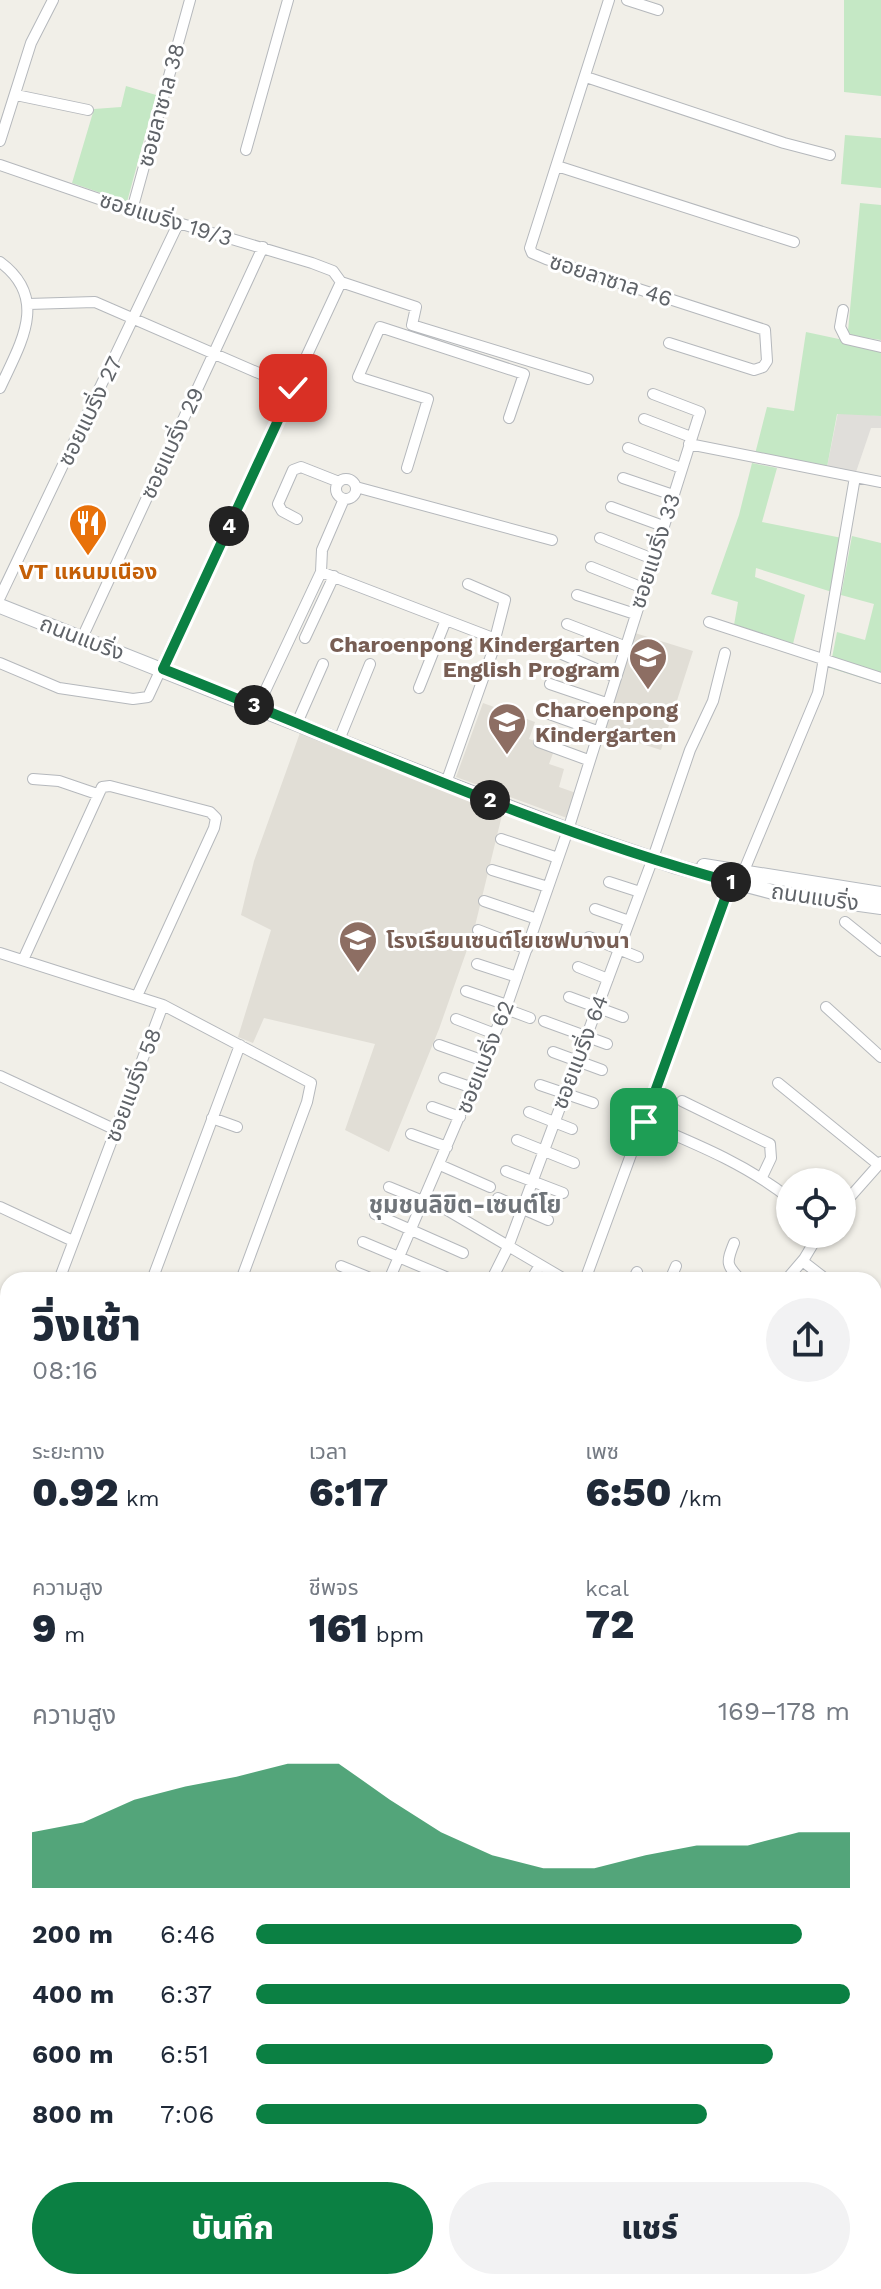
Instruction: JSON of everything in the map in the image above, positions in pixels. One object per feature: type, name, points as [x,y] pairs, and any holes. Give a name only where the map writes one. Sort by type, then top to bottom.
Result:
[{"type":"main road","name":"ถนนแบริ่ง","points":[[0,606],[446,783],[568,830],[655,859],[737,877],[881,894]]},
{"type":"main road","name":"ถนนแบริ่ง","points":[[737,877],[773,892],[881,907]]},
{"type":"street","points":[[0,141],[31,43],[53,0]]},
{"type":"street","name":"ซอยลาซาล 38","points":[[132,210],[190,0]]},
{"type":"street","points":[[246,150],[288,0]]},
{"type":"street","name":"ซอยลาซาล 46","points":[[609,0],[531,240],[532,253],[765,330],[767,361],[763,367],[754,370],[669,343]]},
{"type":"street","points":[[627,0],[658,10]]},
{"type":"street","points":[[586,77],[784,143],[830,155]]},
{"type":"street","points":[[16,95],[88,110]]},
{"type":"street","name":"ซอยแบริ่ง 19/3","points":[[0,165],[132,210],[263,247],[333,271],[341,282]]},
{"type":"street","points":[[557,166],[794,242]]},
{"type":"street","name":"ซอยแบริ่ง 27","points":[[0,597],[178,224]]},
{"type":"street","name":"ซอยแบริ่ง 29","points":[[82,638],[263,247]]},
{"type":"street","points":[[0,262],[17,278],[28,304],[23,338],[0,386]]},
{"type":"street","points":[[0,663],[59,688],[133,699],[148,697],[341,282],[416,307],[412,325],[588,379]]},
{"type":"street","points":[[28,304],[86,301],[105,305],[293,388]]},
{"type":"street","points":[[843,310],[840,327],[846,339],[881,347]]},
{"type":"street","points":[[407,468],[428,399],[358,377],[380,327],[524,374],[509,418]]},
{"type":"street","name":"ซอยแบริ่ง 33","points":[[568,830],[700,412],[653,394]]},
{"type":"street","points":[[644,419],[690,440],[881,482]]},
{"type":"street","points":[[628,448],[681,468]]},
{"type":"street","points":[[297,519],[282,511],[278,504],[293,470],[301,467],[339,482],[349,480],[356,487],[552,540]]},
{"type":"street","points":[[588,1272],[737,877],[818,693],[855,477]]},
{"type":"street","points":[[623,478],[673,495]]},
{"type":"street","points":[[339,482],[337,492],[344,499]]},
{"type":"street","points":[[258,706],[321,572],[322,550],[344,499],[354,496],[356,487]]},
{"type":"street","points":[[611,507],[663,526]]},
{"type":"street","points":[[600,538],[653,559]]},
{"type":"street","points":[[591,567],[643,588]]},
{"type":"street","points":[[321,572],[495,639]]},
{"type":"street","points":[[305,638],[334,576]]},
{"type":"street","points":[[446,783],[495,639],[505,600],[468,584]]},
{"type":"street","points":[[577,595],[635,614]]},
{"type":"street","points":[[419,688],[446,620]]},
{"type":"street","points":[[709,622],[881,678]]},
{"type":"street","points":[[567,624],[624,646]]},
{"type":"street","points":[[557,652],[615,677]]},
{"type":"street","name":"ซอยแบริ่ง 64","points":[[496,1272],[508,1247],[655,859],[690,750],[713,701],[725,653]]},
{"type":"street","points":[[297,723],[323,664]]},
{"type":"street","points":[[339,740],[370,664]]},
{"type":"street","points":[[550,684],[606,703]]},
{"type":"street","points":[[541,711],[597,731]]},
{"type":"street","points":[[539,742],[588,760]]},
{"type":"street","points":[[33,779],[59,781],[97,794]]},
{"type":"street","points":[[23,960],[102,787],[110,786],[210,812],[216,818],[214,828],[137,996]]},
{"type":"street","name":"ซอยแบริ่ง 62","points":[[392,1272],[506,1007],[568,830]]},
{"type":"street","points":[[501,839],[558,858]]},
{"type":"street","points":[[492,870],[548,887]]},
{"type":"street","points":[[609,882],[640,892]]},
{"type":"street","points":[[484,901],[537,919]]},
{"type":"street","points":[[595,909],[629,921]]},
{"type":"street","points":[[845,922],[881,951]]},
{"type":"street","points":[[478,930],[527,949]]},
{"type":"street","points":[[589,937],[638,957]]},
{"type":"street","name":"ซอยแบริ่ง 58","points":[[0,953],[163,1005],[62,1272]]},
{"type":"street","points":[[477,964],[517,977]]},
{"type":"street","points":[[578,967],[608,979]]},
{"type":"street","points":[[466,991],[530,1018]]},
{"type":"street","points":[[569,997],[623,1017]]},
{"type":"street","points":[[163,1005],[309,1081],[311,1086],[244,1272]]},
{"type":"street","points":[[826,1007],[881,1057]]},
{"type":"street","points":[[456,1019],[495,1034]]},
{"type":"street","points":[[544,1021],[607,1044]]},
{"type":"street","points":[[155,1272],[240,1045]]},
{"type":"street","points":[[439,1045],[484,1061]]},
{"type":"street","points":[[553,1052],[602,1070]]},
{"type":"street","points":[[0,1076],[116,1130]]},
{"type":"street","points":[[444,1078],[473,1088]]},
{"type":"street","points":[[778,1083],[880,1164],[856,1191]]},
{"type":"street","points":[[540,1085],[593,1103]]},
{"type":"street","points":[[682,1101],[770,1144],[771,1158],[762,1177]]},
{"type":"street","points":[[432,1107],[460,1117]]},
{"type":"street","points":[[529,1112],[572,1129]]},
{"type":"street","points":[[212,1118],[237,1127]]},
{"type":"street","points":[[644,1122],[721,1155],[776,1188]]},
{"type":"street","points":[[411,1134],[447,1147]]},
{"type":"street","points":[[517,1140],[574,1163]]},
{"type":"street","points":[[440,1165],[490,1187]]},
{"type":"street","points":[[506,1171],[563,1193]]},
{"type":"street","points":[[389,1187],[424,1199],[552,1272]]},
{"type":"street","points":[[498,1198],[548,1220]]},
{"type":"street","points":[[0,1207],[73,1241]]},
{"type":"street","points":[[375,1214],[463,1253]]},
{"type":"street","points":[[363,1242],[434,1272]]},
{"type":"street","points":[[733,1272],[727,1259],[734,1243]]},
{"type":"street","points":[[793,1272],[811,1248]]},
{"type":"street","points":[[804,1259],[817,1272]]},
{"type":"street","points":[[536,1272],[540,1265]]},
{"type":"street","points":[[341,1266],[356,1272]]},
{"type":"street","points":[[673,1272],[676,1266]]},
{"type":"shaded area","points":[[838,412],[881,416],[881,428],[871,428],[856,472],[827,467]]},
{"type":"shaded area","name":"Charoenpong Kindergarten English Program","points":[[635,633],[693,651],[661,750],[604,732]]},
{"type":"shaded area","name":"Charoenpong Kindergarten","points":[[483,703],[535,722],[529,739],[555,748],[549,764],[564,769],[559,787],[576,793],[567,818],[456,777]]},
{"type":"shaded area","name":"โรงเรียนเซนต์โยเซฟบางนา","points":[[301,730],[503,811],[474,930],[439,1029],[389,1152],[345,1130],[375,1044],[264,1018],[253,1043],[238,1037],[271,930],[241,915],[254,861]]},
{"type":"green space","points":[[844,0],[881,0],[881,96],[844,92]]},
{"type":"green space","points":[[126,86],[156,95],[127,202],[72,183],[94,109],[121,107]]},
{"type":"green space","points":[[845,135],[881,138],[881,188],[841,184]]},
{"type":"green space","points":[[860,203],[881,205],[881,340],[852,336],[848,331]]},
{"type":"green space","points":[[806,332],[881,348],[881,416],[837,414],[827,467],[755,454],[767,407],[794,411]]},
{"type":"green space","points":[[752,463],[777,468],[762,522],[842,538],[832,592],[756,568],[755,577],[805,595],[792,648],[734,625],[738,602],[711,594],[739,515]]},
{"type":"green space","points":[[852,536],[881,543],[881,684],[830,668],[837,632],[865,640],[874,604],[841,595]]},
{"type":"place","name":"VT แหนมเนือง","points":[[88,557]]},
{"type":"place","name":"Charoenpong Kindergarten English Program","points":[[648,691]]},
{"type":"place","name":"Charoenpong Kindergarten","points":[[507,756]]},
{"type":"place","name":"โรงเรียนเซนต์โยเซฟบางนา","points":[[358,974]]},
{"type":"district","name":"ชุมชนลิขิต-เซนต์โย","points":[[465,1205]]},
{"type":"route","points":[[293,388],[163,669],[568,830],[731,882],[644,1122]]}]
